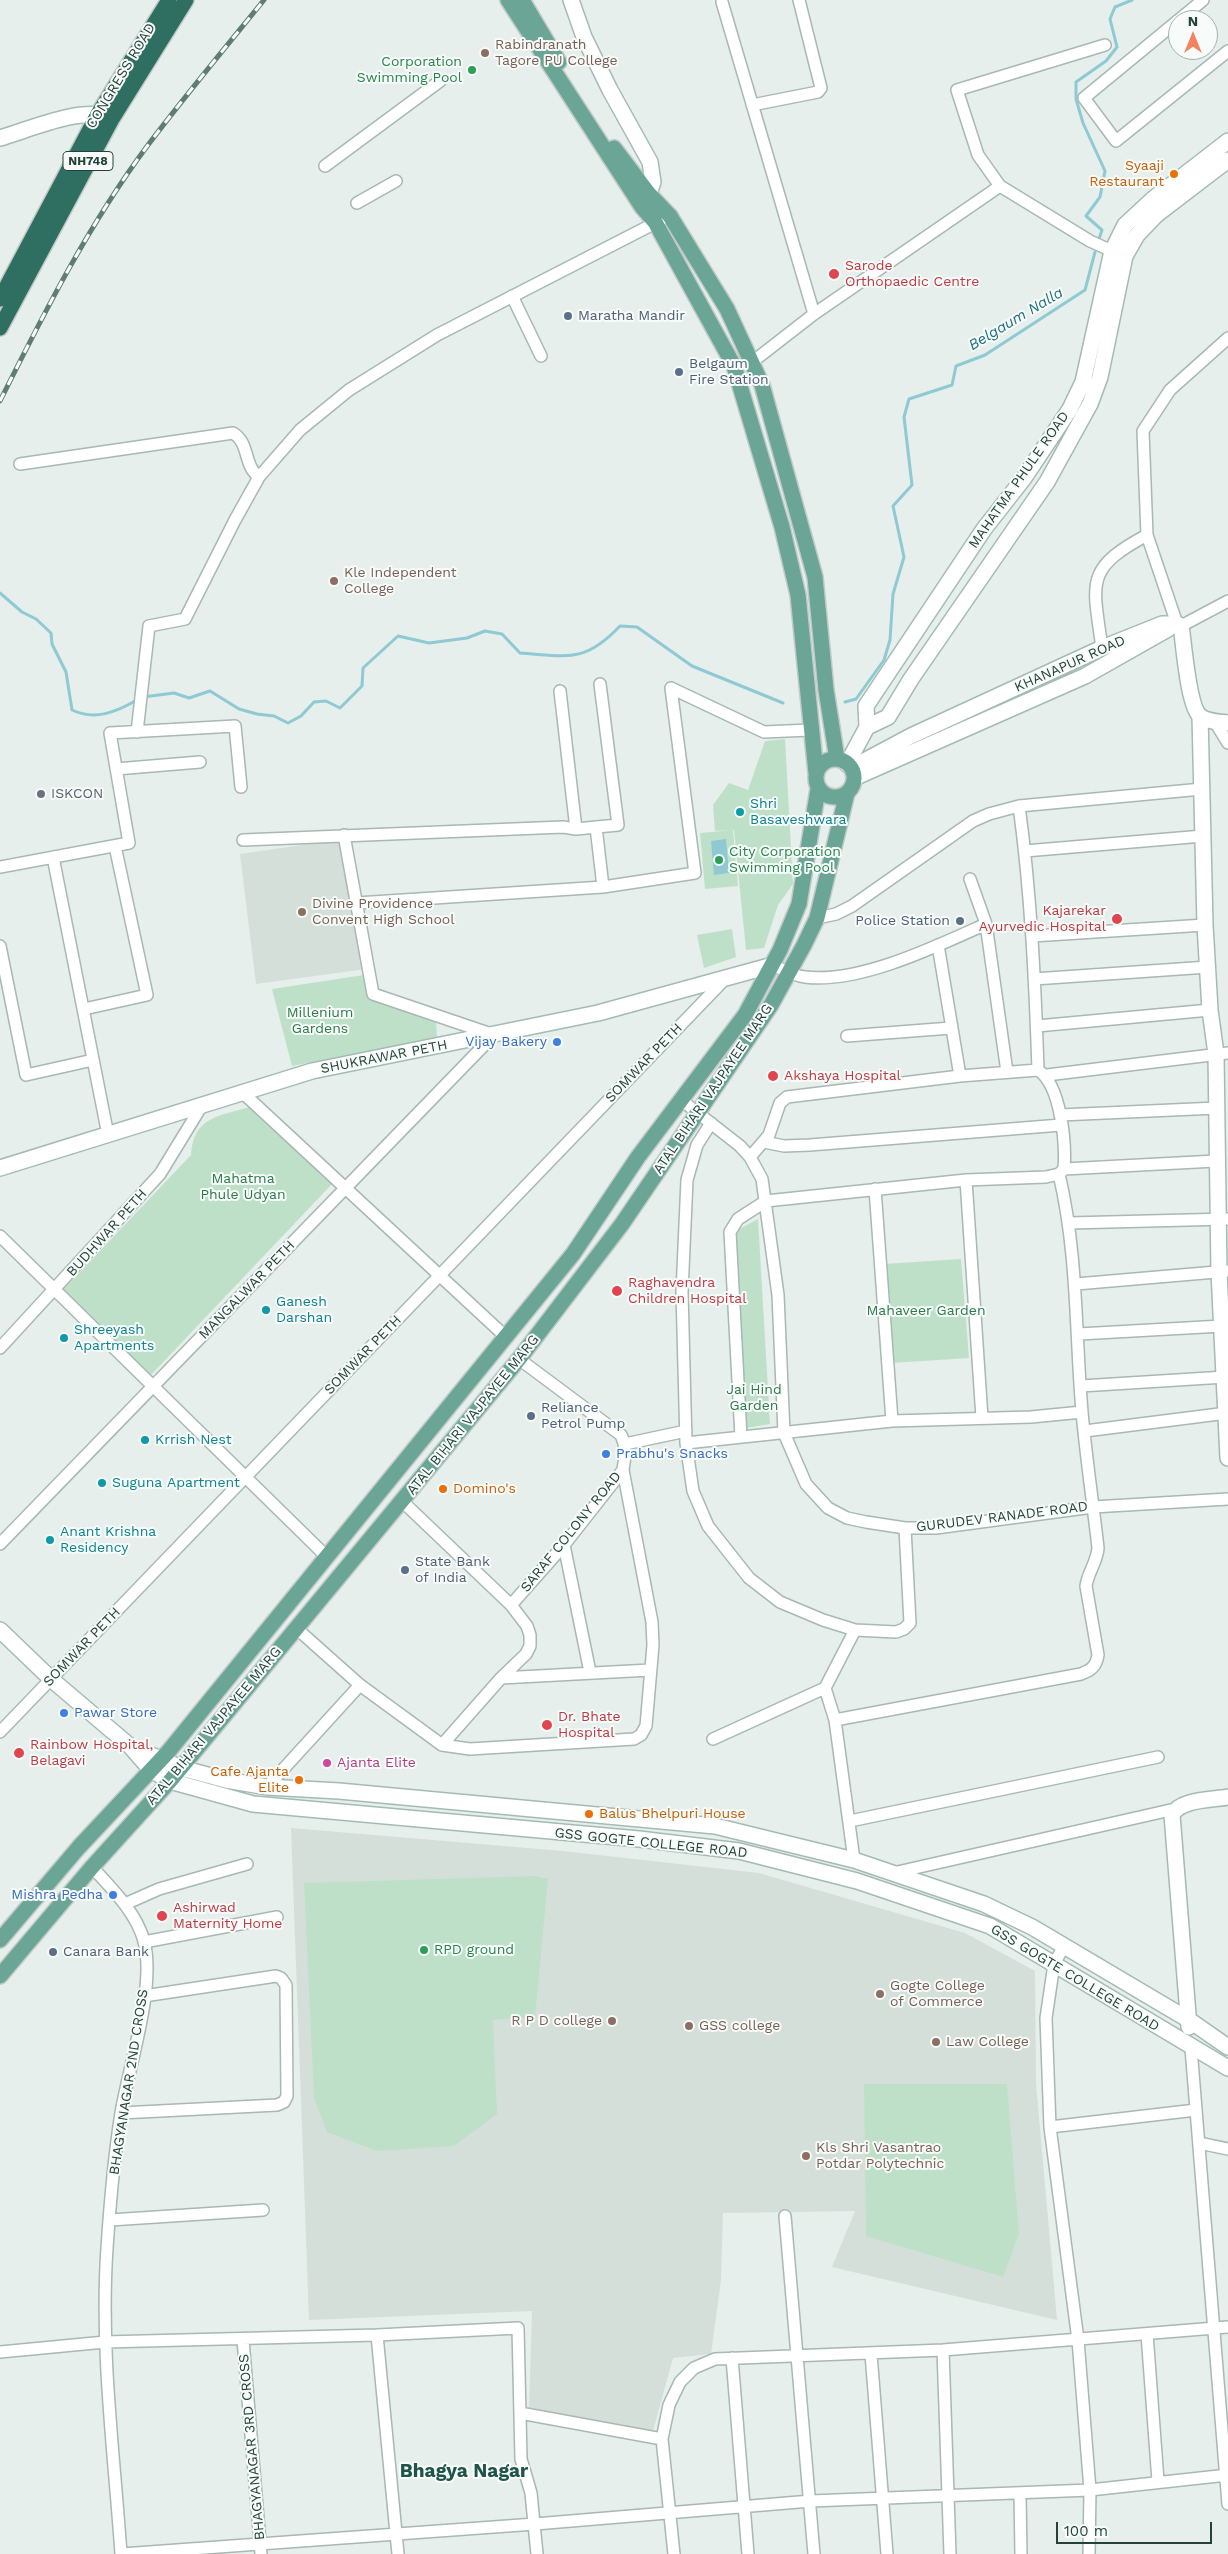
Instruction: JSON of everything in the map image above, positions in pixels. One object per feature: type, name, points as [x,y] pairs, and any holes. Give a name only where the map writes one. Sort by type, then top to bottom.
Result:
[{"type":"highway","name":"CONGRESS ROAD","points":[[0,299],[169,0]]},
{"type":"highway","name":"CONGRESS ROAD","points":[[0,328],[105,116],[186,0]]},
{"type":"main road","points":[[508,0],[642,207],[655,222],[734,366],[782,527],[798,595],[810,730],[818,789],[826,796],[832,797],[847,793],[847,767],[827,699],[815,578],[762,385],[727,309],[670,216],[649,194],[598,128],[522,0]]},
{"type":"main road","points":[[570,0],[584,37],[610,90],[650,162],[653,182],[649,194]]},
{"type":"main road","points":[[0,138],[53,122],[105,116]]},
{"type":"main road","name":"MAHATMA PHULE ROAD","points":[[1228,141],[1139,210],[1125,224],[1112,251],[1083,382],[1047,445],[984,529],[866,706],[867,727],[888,717],[911,679],[1047,482],[1090,404],[1100,377],[1126,256],[1137,236],[1156,215],[1228,160]]},
{"type":"main road","name":"KHANAPUR ROAD","points":[[847,767],[1102,648],[1162,624],[1176,625]]},
{"type":"main road","points":[[816,773],[822,764],[847,767],[1085,676],[1176,625],[1193,704],[1200,716],[1210,1010],[1222,1053],[1223,1091],[1217,1108],[1216,1161],[1223,1220],[1222,1326],[1228,1458]]},
{"type":"main road","points":[[1200,716],[1222,722]]},
{"type":"main road","points":[[847,767],[867,727]]},
{"type":"main road","name":"ATAL BIHARI VAJPAYEE MARG","points":[[0,1940],[79,1847],[157,1765],[573,1254],[638,1157],[745,1015],[773,965],[799,904],[818,789]]},
{"type":"main road","name":"ATAL BIHARI VAJPAYEE MARG","points":[[0,1976],[92,1867],[181,1768],[519,1359],[622,1224],[697,1111],[771,1005],[817,918],[847,793]]},
{"type":"main road","name":"SHUKRAWAR PETH","points":[[0,1168],[202,1107],[312,1071],[598,1013],[773,965]]},
{"type":"main road","points":[[0,1630],[51,1679],[131,1747],[157,1765],[181,1768],[226,1780],[267,1787],[339,1791],[715,1826],[854,1860],[984,1904],[1032,1927],[1189,2020],[1228,2047]]},
{"type":"main road","name":"GSS GOGTE COLLEGE ROAD","points":[[157,1765],[170,1781],[253,1804],[639,1839],[739,1851],[857,1881],[990,1926],[1191,2048],[1228,2068]]},
{"type":"main road","points":[[1191,2048],[1172,1815],[1175,1809],[1182,1805],[1228,1797]]},
{"type":"street","points":[[752,105],[818,92],[821,88],[799,0]]},
{"type":"street","points":[[1203,0],[1084,98],[1116,141],[1228,52]]},
{"type":"street","points":[[722,2],[814,314]]},
{"type":"street","points":[[1105,45],[957,90],[978,155],[1000,186],[1090,241],[1112,251]]},
{"type":"street","points":[[325,166],[440,81]]},
{"type":"street","points":[[357,203],[396,180]]},
{"type":"street","points":[[752,363],[814,314],[1000,186]]},
{"type":"street","points":[[137,732],[149,626],[185,619],[235,520],[260,477],[300,430],[350,390],[437,335],[670,216]]},
{"type":"street","points":[[512,296],[541,356]]},
{"type":"street","points":[[1228,338],[1170,390],[1143,431],[1148,535],[1176,625],[1228,601]]},
{"type":"street","points":[[20,464],[233,433],[244,443],[250,468],[260,477]]},
{"type":"street","points":[[1102,648],[1096,587],[1098,574],[1112,556],[1148,535]]},
{"type":"street","points":[[243,840],[563,827],[576,829],[618,825],[600,684]]},
{"type":"street","points":[[357,902],[603,887],[695,873],[671,688],[764,732],[810,730]]},
{"type":"street","points":[[560,691],[576,829]]},
{"type":"street","points":[[1222,722],[1228,743]]},
{"type":"street","points":[[0,867],[129,844],[110,733],[235,726],[241,787]]},
{"type":"street","points":[[116,769],[200,762]]},
{"type":"street","points":[[817,918],[836,914],[852,906],[974,821],[989,814],[1019,806],[1202,789]]},
{"type":"street","points":[[835,1720],[1081,1674],[1092,1670],[1097,1663],[1098,1655],[1086,1586],[1087,1577],[1097,1557],[1094,1507],[1082,1412],[1076,1284],[1061,1171],[1061,1120],[1042,1072],[1025,851],[1019,806]]},
{"type":"street","points":[[596,827],[603,887]]},
{"type":"street","points":[[344,835],[373,994],[494,1035]]},
{"type":"street","points":[[1025,851],[1203,836]]},
{"type":"street","points":[[84,1009],[147,995],[115,846]]},
{"type":"street","points":[[53,857],[108,1135]]},
{"type":"street","points":[[970,879],[986,924],[1007,1072]]},
{"type":"street","points":[[773,965],[788,973],[819,978],[866,970],[938,945],[986,924]]},
{"type":"street","points":[[1032,936],[1206,925]]},
{"type":"street","points":[[938,945],[960,1076]]},
{"type":"street","points":[[0,946],[26,1075],[94,1060]]},
{"type":"street","points":[[1034,979],[1208,967]]},
{"type":"street","name":"SOMWAR PETH","points":[[0,1732],[726,978]]},
{"type":"street","points":[[1037,1026],[1210,1010]]},
{"type":"street","points":[[847,1036],[951,1028]]},
{"type":"street","name":"MANGALWAR PETH","points":[[0,1544],[494,1035]]},
{"type":"street","points":[[750,1157],[764,1142],[775,1122],[780,1102],[786,1097],[960,1076],[1007,1072],[1042,1072],[1222,1053]]},
{"type":"street","points":[[243,1093],[506,1337]]},
{"type":"street","name":"GURUDEV RANADE ROAD","points":[[680,1099],[697,1111],[750,1157],[762,1179],[778,1296],[784,1433],[806,1484],[828,1508],[847,1518],[905,1528],[936,1528],[1094,1507],[1228,1499]]},
{"type":"street","name":"BUDHWAR PETH","points":[[0,1348],[160,1174],[202,1107]]},
{"type":"street","points":[[764,1142],[784,1146],[810,1145],[1061,1120],[1217,1108]]},
{"type":"street","points":[[711,1123],[697,1145],[687,1180],[682,1292],[686,1437],[693,1491],[708,1526],[749,1578],[780,1602],[823,1620],[855,1630],[896,1632],[904,1629],[910,1623],[905,1528]]},
{"type":"street","points":[[741,1437],[730,1232],[738,1219],[766,1201],[966,1180],[1046,1177],[1061,1171],[1216,1161]]},
{"type":"street","points":[[966,1180],[982,1418]]},
{"type":"street","points":[[875,1189],[892,1421]]},
{"type":"street","points":[[1069,1223],[1223,1220]]},
{"type":"street","points":[[0,1236],[327,1557]]},
{"type":"street","points":[[1076,1284],[1223,1271]]},
{"type":"street","points":[[1079,1334],[1222,1326]]},
{"type":"street","points":[[519,1359],[621,1435],[625,1444],[686,1437],[741,1437],[892,1421],[1031,1417],[1082,1412]]},
{"type":"street","points":[[1081,1386],[1225,1376]]},
{"type":"street","points":[[1085,1431],[1227,1412]]},
{"type":"street","name":"SARAF COLONY ROAD","points":[[511,1605],[564,1545],[623,1470],[625,1444]]},
{"type":"street","points":[[296,1628],[360,1685],[442,1745],[470,1749],[634,1739],[641,1735],[646,1726],[653,1645],[652,1622],[623,1470]]},
{"type":"street","name":"SARAF COLONY ROAD","points":[[402,1500],[511,1605],[527,1626],[530,1646],[526,1654],[501,1678],[442,1745]]},
{"type":"street","points":[[564,1545],[590,1672]]},
{"type":"street","points":[[713,1739],[825,1688],[855,1630]]},
{"type":"street","points":[[501,1678],[650,1670]]},
{"type":"street","points":[[267,1787],[360,1685]]},
{"type":"street","points":[[825,1688],[835,1720],[854,1860]]},
{"type":"street","points":[[850,1820],[1158,1757]]},
{"type":"street","points":[[891,1873],[1175,1809]]},
{"type":"street","points":[[125,1904],[158,1889],[247,1864]]},
{"type":"street","name":"BHAGYANAGAR 2ND CROSS","points":[[92,1867],[125,1904],[139,1927],[144,1942],[146,1971],[144,1996],[122,2113],[110,2220],[105,2342],[121,2554]]},
{"type":"street","points":[[144,1942],[276,1917]]},
{"type":"street","points":[[1064,1946],[1054,1964],[1046,2018],[1050,2126],[1078,2340],[1090,2490],[1089,2554]]},
{"type":"street","points":[[122,2113],[277,2105],[284,2102],[287,2096],[286,1985],[281,1978],[276,1976],[144,1996]]},
{"type":"street","points":[[1191,2048],[1228,2504]]},
{"type":"street","points":[[1050,2126],[1196,2110]]},
{"type":"street","points":[[1199,2143],[1228,2148]]},
{"type":"street","points":[[110,2220],[263,2210]]},
{"type":"street","points":[[784,2216],[798,2354],[814,2554]]},
{"type":"street","points":[[674,2554],[672,2513],[662,2439],[668,2405],[680,2382],[694,2368],[716,2359],[798,2354],[871,2354],[943,2350],[1228,2327]]},
{"type":"street","points":[[0,2352],[105,2342],[243,2340],[518,2328],[521,2459],[531,2493],[536,2554]]},
{"type":"street","points":[[1148,2334],[1158,2481]]},
{"type":"street","points":[[377,2335],[398,2554]]},
{"type":"street","name":"BHAGYANAGAR 3RD CROSS","points":[[243,2340],[260,2548]]},
{"type":"street","points":[[943,2350],[950,2554]]},
{"type":"street","points":[[871,2354],[887,2554]]},
{"type":"street","points":[[732,2358],[748,2554]]},
{"type":"street","points":[[520,2413],[662,2439]]},
{"type":"street","points":[[121,2554],[260,2548],[396,2534],[811,2501],[883,2499],[947,2494],[1020,2494],[1090,2490],[1226,2475]]},
{"type":"street","points":[[1020,2494],[1020,2554]]},
{"type":"shaded area","name":"Divine Providence Convent High School","points":[[343,839],[366,969],[256,984],[240,854]]},
{"type":"shaded area","points":[[291,1828],[563,1851],[759,1873],[965,1933],[1035,1971],[1036,2083],[1057,2320],[832,2267],[855,2211],[723,2213],[721,2280],[711,2354],[673,2358],[653,2431],[529,2409],[532,2311],[309,2320]]},
{"type":"green space","points":[[785,739],[793,884],[778,905],[764,948],[746,950],[734,830],[715,831],[713,805],[729,783],[748,790],[765,741]]},
{"type":"green space","name":"City Corporation Swimming Pool","points":[[733,830],[738,886],[705,889],[700,833]]},
{"type":"green space","points":[[732,929],[736,957],[704,968],[697,935]]},
{"type":"green space","name":"Millenium Gardens","points":[[364,975],[368,997],[436,1020],[437,1038],[292,1066],[272,989]]},
{"type":"green space","name":"Mahatma Phule Udyan","points":[[250,1107],[332,1184],[149,1377],[60,1293],[191,1155],[193,1142],[202,1125],[218,1116]]},
{"type":"green space","name":"Jai Hind Garden","points":[[758,1219],[770,1424],[740,1429],[734,1232]]},
{"type":"green space","name":"Mahaveer Garden","points":[[961,1259],[969,1358],[891,1363],[884,1264]]},
{"type":"green space","name":"RPD ground","points":[[535,1876],[548,1879],[535,2017],[493,2020],[497,2114],[454,2146],[377,2151],[327,2132],[314,2098],[304,1883]]},
{"type":"green space","points":[[864,2084],[1007,2084],[1019,2234],[1003,2277],[866,2236]]},
{"type":"water","name":"City Corporation Swimming Pool","points":[[726,839],[729,873],[714,875],[711,841]]},
{"type":"waterway","name":"Belgaum Nalla","points":[[1099,239],[1102,230],[1086,216],[1100,197],[1105,171],[1083,123],[1076,99],[1076,82],[1106,61],[1117,47],[1110,19],[1115,7],[1132,0]]},
{"type":"waterway","name":"Belgaum Nalla","points":[[845,702],[856,699],[884,660],[890,640],[893,594],[904,557],[893,506],[912,485],[904,417],[909,399],[952,385],[956,366],[985,355],[1085,290],[1095,252]]},
{"type":"waterway","name":"Belgaum Nalla","points":[[0,593],[22,612],[36,619],[51,633],[52,644],[66,672],[72,710],[89,715],[105,714],[137,700]]},
{"type":"waterway","name":"Belgaum Nalla","points":[[143,697],[174,693],[189,698],[210,691],[239,709],[274,716],[288,723],[301,716],[314,702],[326,701],[340,708],[362,686],[363,668],[398,636],[429,643],[467,638],[485,631],[502,634],[520,653],[563,656],[574,655],[596,647],[620,626],[637,627],[692,666],[783,703]]},
{"type":"railway","points":[[0,401],[68,270],[106,206],[148,145],[264,0]]},
{"type":"place","name":"Rabindranath Tagore PU College","points":[[485,53]]},
{"type":"place","name":"Corporation Swimming Pool","points":[[472,70]]},
{"type":"place","name":"Syaaji Restaurant","points":[[1174,174]]},
{"type":"place","name":"Sarode Orthopaedic Centre","points":[[834,274]]},
{"type":"place","name":"Maratha Mandir","points":[[568,316]]},
{"type":"place","name":"Belgaum Fire Station","points":[[679,372]]},
{"type":"place","name":"Kle Independent College","points":[[334,581]]},
{"type":"place","name":"ISKCON","points":[[41,794]]},
{"type":"place","name":"Shri Basaveshwara","points":[[740,812]]},
{"type":"place","name":"City Corporation Swimming Pool","points":[[719,860]]},
{"type":"place","name":"Divine Providence Convent High School","points":[[302,912]]},
{"type":"place","name":"Kajarekar Ayurvedic Hospital","points":[[1117,919]]},
{"type":"place","name":"Police Station","points":[[960,921]]},
{"type":"place","name":"Vijay Bakery","points":[[557,1042]]},
{"type":"place","name":"Akshaya Hospital","points":[[773,1076]]},
{"type":"place","name":"Raghavendra Children Hospital","points":[[617,1291]]},
{"type":"place","name":"Ganesh Darshan","points":[[266,1310]]},
{"type":"place","name":"Shreeyash Apartments","points":[[64,1338]]},
{"type":"place","name":"Reliance Petrol Pump","points":[[531,1416]]},
{"type":"place","name":"Krrish Nest","points":[[145,1440]]},
{"type":"place","name":"Prabhu's Snacks","points":[[606,1454]]},
{"type":"place","name":"Suguna Apartment","points":[[102,1483]]},
{"type":"place","name":"Domino's","points":[[443,1489]]},
{"type":"place","name":"Anant Krishna Residency","points":[[50,1540]]},
{"type":"place","name":"State Bank of India","points":[[405,1570]]},
{"type":"place","name":"Pawar Store","points":[[64,1713]]},
{"type":"place","name":"Dr. Bhate Hospital","points":[[547,1725]]},
{"type":"place","name":"Rainbow Hospital, Belagavi","points":[[19,1753]]},
{"type":"place","name":"Ajanta Elite","points":[[327,1763]]},
{"type":"place","name":"Cafe Ajanta Elite","points":[[299,1780]]},
{"type":"place","name":"Balus Bhelpuri House","points":[[589,1814]]},
{"type":"place","name":"Mishra Pedha","points":[[113,1895]]},
{"type":"place","name":"Ashirwad Maternity Home","points":[[162,1916]]},
{"type":"place","name":"RPD ground","points":[[424,1950]]},
{"type":"place","name":"Canara Bank","points":[[53,1952]]},
{"type":"place","name":"Gogte College of Commerce","points":[[880,1994]]},
{"type":"place","name":"R P D college","points":[[612,2021]]},
{"type":"place","name":"GSS college","points":[[689,2026]]},
{"type":"place","name":"Law College","points":[[936,2042]]},
{"type":"place","name":"Kls Shri Vasantrao Potdar Polytechnic","points":[[806,2156]]},
{"type":"district","name":"Bhagya Nagar","points":[[464,2471]]}]
